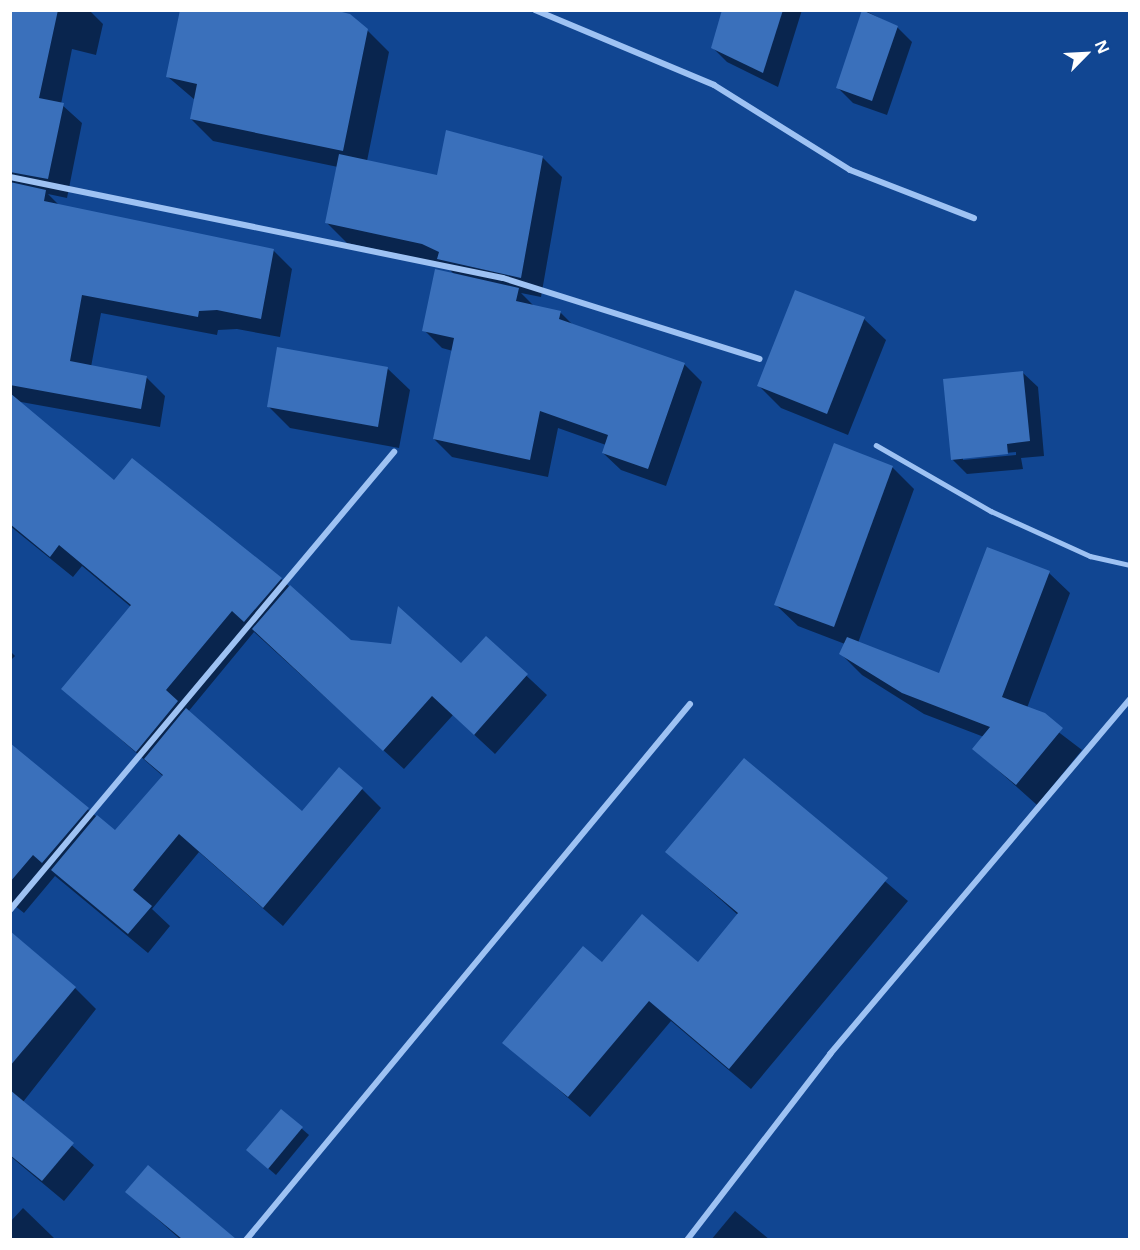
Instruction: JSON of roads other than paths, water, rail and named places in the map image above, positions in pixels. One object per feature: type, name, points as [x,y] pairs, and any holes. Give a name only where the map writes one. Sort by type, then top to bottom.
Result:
[{"type":"street","points":[[535,10],[714,85],[850,170],[974,218]]},
{"type":"street","points":[[10,177],[503,278],[760,359]]},
{"type":"street","points":[[10,910],[394,452]]},
{"type":"street","points":[[687,1239],[830,1054],[1130,699]]},
{"type":"street","points":[[246,1239],[690,704]]},
{"type":"lane","points":[[876,445],[992,511],[1090,556],[1130,566]]}]
